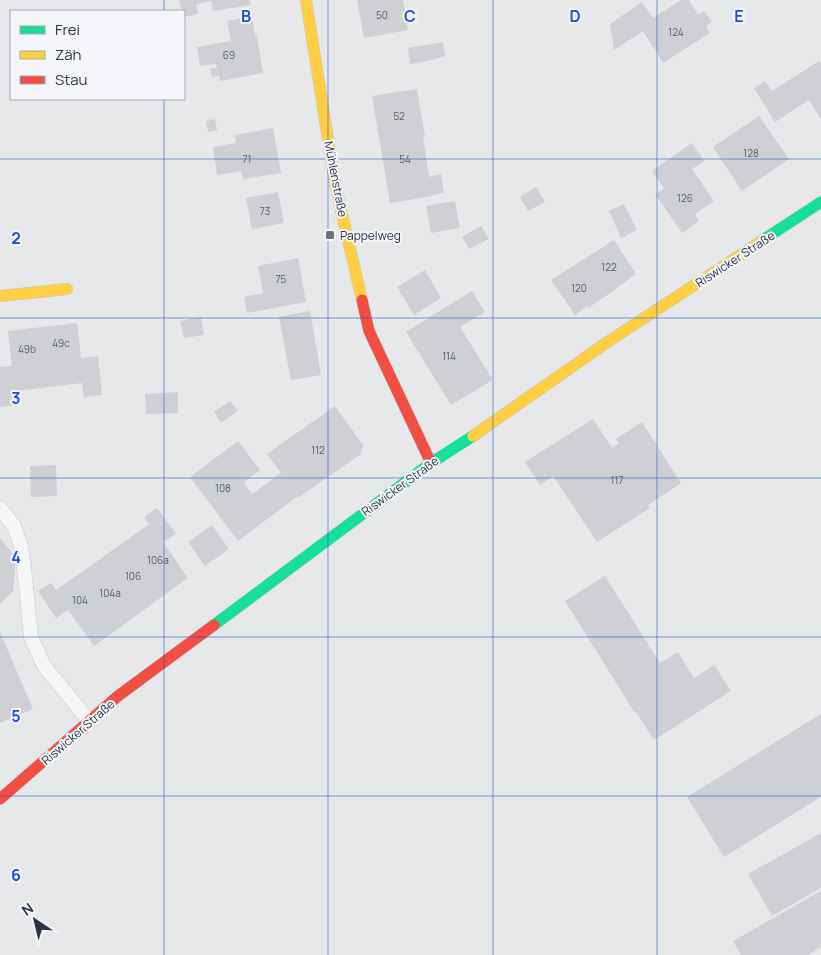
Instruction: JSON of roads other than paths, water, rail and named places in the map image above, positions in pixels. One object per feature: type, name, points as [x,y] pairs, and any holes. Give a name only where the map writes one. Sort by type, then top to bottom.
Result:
[{"type":"street","name":"Mühlenstraße","points":[[306,0],[335,184],[369,331],[431,463]]},
{"type":"street","name":"Riswicker Straße","points":[[0,799],[118,696],[431,463],[492,423],[606,343],[821,202]]},
{"type":"street","points":[[0,296],[67,288]]},
{"type":"lane","points":[[0,508],[14,526],[21,546],[31,637],[44,666],[90,722]]},
{"type":"place","name":"Pappelweg","points":[[330,235]]}]
